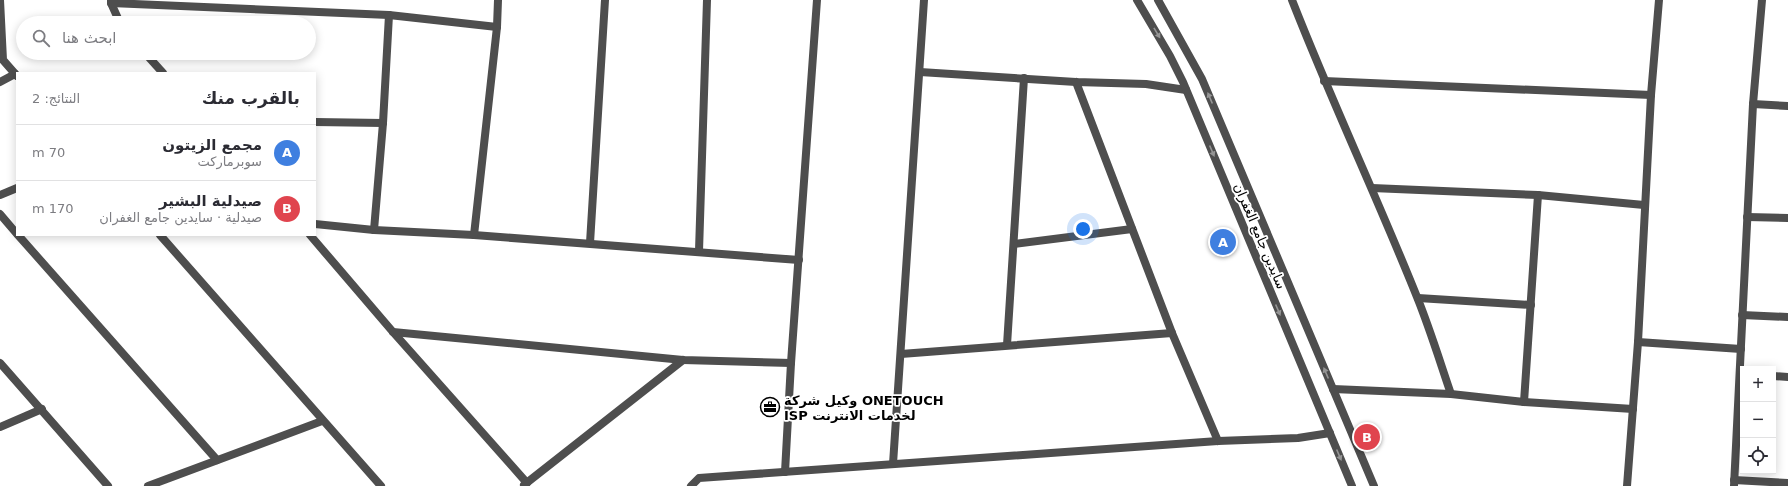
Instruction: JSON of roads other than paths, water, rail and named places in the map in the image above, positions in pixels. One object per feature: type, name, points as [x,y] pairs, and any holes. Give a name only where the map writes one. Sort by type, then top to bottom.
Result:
[{"type":"street","points":[[0,0],[3,60],[16,75],[0,82]]},
{"type":"street","points":[[474,235],[498,27],[498,0]]},
{"type":"street","points":[[590,243],[605,0]]},
{"type":"street","points":[[699,251],[707,0]]},
{"type":"street","points":[[785,472],[791,363],[817,0]]},
{"type":"street","points":[[893,464],[924,0]]},
{"type":"street","name":"سايدين جامع الغفران","points":[[1136,0],[1170,56],[1186,90],[1352,486]]},
{"type":"street","name":"سايدين جامع الغفران","points":[[1158,0],[1202,79],[1374,486]]},
{"type":"street","points":[[1292,0],[1324,81],[1372,188],[1418,298],[1451,394]]},
{"type":"street","points":[[1627,486],[1638,342],[1650,95],[1659,0]]},
{"type":"street","points":[[1741,366],[1742,314],[1753,104],[1762,0]]},
{"type":"street","points":[[117,16],[111,2],[389,15],[498,27]]},
{"type":"street","points":[[374,230],[383,123],[389,15]]},
{"type":"street","points":[[151,60],[162,72]]},
{"type":"street","points":[[920,72],[1076,82],[1146,84],[1186,90]]},
{"type":"street","points":[[1007,345],[1024,78]]},
{"type":"street","points":[[1324,81],[1650,95]]},
{"type":"street","points":[[1076,82],[1172,333],[1218,441]]},
{"type":"street","points":[[1753,104],[1788,106]]},
{"type":"street","points":[[316,122],[383,123]]},
{"type":"street","points":[[0,195],[16,188]]},
{"type":"street","points":[[1372,188],[1538,195],[1644,205]]},
{"type":"street","points":[[1524,402],[1538,195]]},
{"type":"street","points":[[0,214],[16,232]]},
{"type":"street","points":[[1747,217],[1788,218]]},
{"type":"street","points":[[316,224],[374,230],[590,243],[799,260]]},
{"type":"street","points":[[1014,244],[1132,229]]},
{"type":"street","points":[[20,236],[217,460]]},
{"type":"street","points":[[161,236],[322,422],[381,486]]},
{"type":"street","points":[[311,236],[526,484],[683,360]]},
{"type":"street","points":[[1418,298],[1531,305]]},
{"type":"street","points":[[1742,314],[1788,318]]},
{"type":"street","points":[[394,332],[683,360],[791,363]]},
{"type":"street","points":[[901,354],[1172,333]]},
{"type":"street","points":[[1638,342],[1741,350]]},
{"type":"street","points":[[0,363],[42,409],[108,486]]},
{"type":"street","points":[[1776,376],[1788,377]]},
{"type":"street","points":[[1333,389],[1451,394],[1524,402],[1633,409]]},
{"type":"street","points":[[1740,390],[1734,483],[1788,483]]},
{"type":"street","points":[[0,427],[42,409]]},
{"type":"street","points":[[148,486],[322,422]]},
{"type":"street","points":[[691,486],[699,478],[1218,441],[1298,438],[1330,433]]},
{"type":"place","name":"مجمع الزيتون","points":[[1223,242]]},
{"type":"place","name":"وكيل شركة ONETOUCH ISP لخدمات الانترنت","points":[[770,407]]},
{"type":"place","name":"صيدلية البشير","points":[[1367,437]]}]
